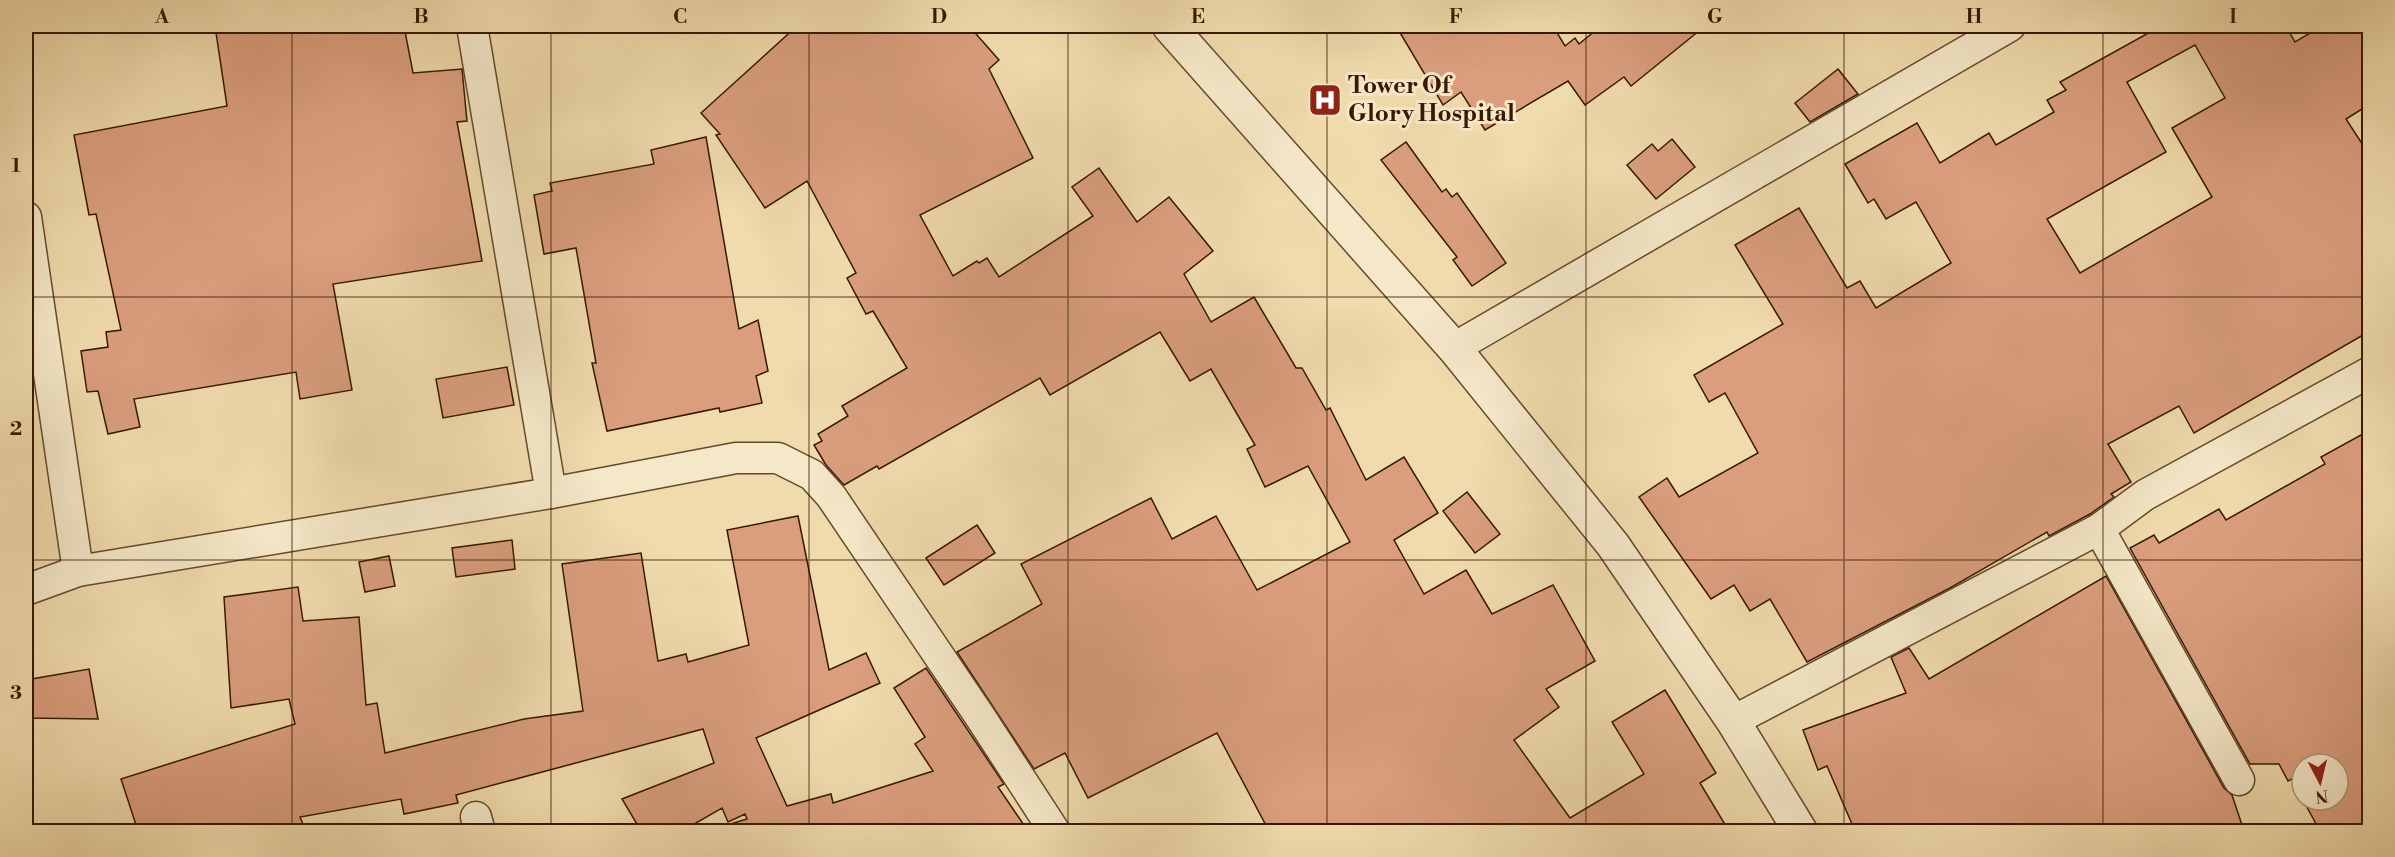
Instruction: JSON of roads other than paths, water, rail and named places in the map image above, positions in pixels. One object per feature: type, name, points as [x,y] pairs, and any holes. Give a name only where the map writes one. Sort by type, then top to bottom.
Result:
[{"type":"street","points":[[472,26],[551,493]]},
{"type":"street","points":[[1169,26],[1454,348],[1613,545],[1732,721],[1801,831]]},
{"type":"street","points":[[1454,348],[2010,26]]},
{"type":"street","points":[[26,217],[78,571]]},
{"type":"street","points":[[1732,721],[2099,529],[2145,495],[2370,372]]},
{"type":"street","points":[[26,590],[78,571],[551,493],[736,458],[778,458],[812,475],[831,496],[980,715],[1055,831]]},
{"type":"street","points":[[2099,529],[2239,780]]},
{"type":"place","name":"Tower Of Glory Hospital","points":[[1325,100]]}]
